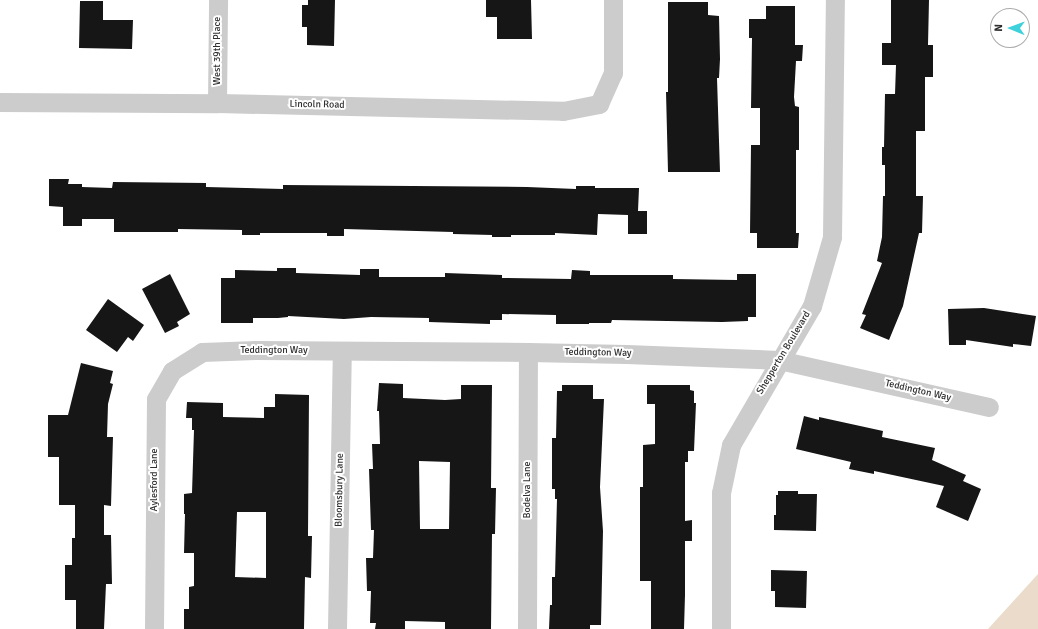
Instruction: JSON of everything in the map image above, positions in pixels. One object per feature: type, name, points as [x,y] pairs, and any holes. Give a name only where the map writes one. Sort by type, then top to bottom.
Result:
[{"type":"street","name":"West 39th Place","points":[[217,103],[218,0]]},
{"type":"street","name":"Lincoln Road","points":[[0,102],[217,103],[563,111],[599,104],[613,73],[613,0]]},
{"type":"street","name":"Shepperton Boulevard","points":[[721,629],[721,494],[730,445],[812,306],[832,236],[835,0]]},
{"type":"street","name":"Teddington Way","points":[[202,352],[256,350],[528,352],[779,360],[989,407]]},
{"type":"street","name":"Bloomsbury Lane","points":[[338,629],[342,351]]},
{"type":"street","name":"Aylesford Lane","points":[[154,629],[156,399],[172,371],[202,352]]},
{"type":"street","name":"Bodelva Lane","points":[[527,629],[528,352]]},
{"type":"shaded area","points":[[1038,574],[1038,629],[988,629]]},
{"type":"building","points":[[308,0],[335,0],[334,46],[307,45],[307,27],[302,27],[302,5],[308,5]]},
{"type":"building","points":[[486,0],[531,0],[532,39],[497,39],[497,17],[486,17]]},
{"type":"building","points":[[891,0],[929,0],[928,45],[933,45],[933,77],[925,77],[925,131],[916,131],[916,196],[923,196],[922,233],[919,233],[903,306],[889,340],[860,328],[866,315],[862,314],[882,263],[877,261],[882,237],[883,196],[885,196],[885,165],[882,165],[882,147],[884,147],[885,94],[895,94],[896,65],[882,65],[882,43],[891,43]]},
{"type":"building","points":[[80,1],[103,1],[103,20],[133,20],[132,49],[79,48]]},
{"type":"building","points":[[668,2],[708,2],[708,15],[719,16],[720,59],[719,78],[717,78],[720,172],[668,172],[666,92],[668,92]]},
{"type":"building","points":[[766,6],[795,6],[795,45],[803,45],[802,61],[796,61],[794,97],[795,106],[799,107],[799,150],[796,150],[796,233],[799,233],[798,248],[757,248],[757,233],[750,233],[751,145],[760,145],[760,108],[751,108],[752,38],[749,38],[749,19],[766,19]]},
{"type":"building","points":[[49,179],[69,179],[68,184],[82,184],[82,187],[112,188],[113,182],[206,183],[206,187],[283,189],[283,185],[527,187],[576,189],[576,186],[595,186],[595,188],[639,188],[638,211],[647,211],[647,234],[628,234],[628,215],[598,214],[597,235],[555,233],[555,235],[511,235],[511,237],[492,237],[492,235],[453,234],[453,232],[344,229],[344,236],[327,236],[327,233],[260,233],[260,235],[242,235],[242,230],[178,229],[178,232],[114,232],[114,219],[82,219],[82,226],[63,226],[63,207],[49,206]]},
{"type":"building","points":[[277,268],[296,268],[296,273],[360,275],[360,269],[379,269],[379,277],[445,277],[445,273],[502,275],[502,278],[571,279],[572,270],[590,271],[590,275],[673,275],[673,279],[737,280],[737,274],[756,274],[756,317],[748,317],[748,321],[722,322],[612,320],[611,323],[556,324],[556,315],[502,314],[502,320],[490,320],[490,324],[429,322],[429,318],[371,317],[344,319],[288,316],[278,318],[253,318],[253,323],[221,323],[221,278],[235,278],[235,270],[277,271]]},
{"type":"building","points":[[170,274],[190,314],[177,322],[179,326],[165,333],[142,289]]},
{"type":"building","points":[[108,299],[144,325],[133,341],[128,337],[117,352],[86,330]]},
{"type":"building","points":[[984,308],[1036,316],[1031,346],[1013,344],[1013,347],[966,340],[966,345],[949,345],[948,309]]},
{"type":"building","points":[[81,363],[113,371],[110,383],[113,384],[108,404],[107,437],[113,437],[111,506],[104,505],[104,535],[111,535],[112,584],[106,584],[104,629],[76,629],[76,600],[65,600],[65,565],[72,565],[72,538],[75,538],[75,505],[59,505],[59,457],[48,457],[48,415],[68,415]]},
{"type":"building","points":[[379,383],[403,384],[403,398],[445,400],[461,399],[461,385],[492,385],[491,488],[496,488],[495,534],[492,534],[491,629],[445,629],[445,622],[405,621],[405,629],[375,629],[376,623],[370,623],[371,591],[367,591],[366,558],[373,558],[374,530],[371,530],[369,469],[373,469],[372,444],[380,444],[379,411],[377,411]],"holes":[[[419,461],[450,462],[449,529],[420,529]]]},
{"type":"building","points":[[562,385],[593,385],[593,399],[604,399],[600,487],[603,531],[601,625],[590,625],[590,629],[549,629],[550,605],[552,605],[552,577],[555,577],[557,499],[555,499],[555,489],[552,489],[552,438],[556,438],[557,391],[562,391]]},
{"type":"building","points":[[647,385],[690,385],[690,390],[694,391],[694,403],[696,403],[694,451],[688,451],[688,462],[685,462],[685,521],[692,520],[692,541],[685,541],[684,629],[651,629],[651,581],[640,581],[640,487],[643,487],[643,445],[655,444],[655,404],[647,404]]},
{"type":"building","points":[[275,394],[309,395],[308,536],[312,536],[311,578],[305,577],[304,629],[184,629],[184,609],[189,609],[189,587],[194,586],[194,553],[184,553],[184,494],[192,493],[194,430],[192,430],[192,418],[186,418],[187,402],[223,403],[223,417],[264,418],[264,407],[275,407]],"holes":[[[237,512],[266,512],[266,578],[235,577]]]},
{"type":"building","points":[[804,416],[819,420],[819,417],[883,431],[882,437],[935,448],[932,460],[966,475],[963,481],[981,489],[968,521],[936,507],[944,486],[874,471],[874,474],[849,469],[851,462],[796,449]]},
{"type":"building","points":[[778,491],[798,491],[798,494],[817,494],[816,531],[774,530],[776,495],[778,495]]},
{"type":"building","points":[[771,570],[807,571],[806,608],[775,607],[775,591],[771,591]]}]
